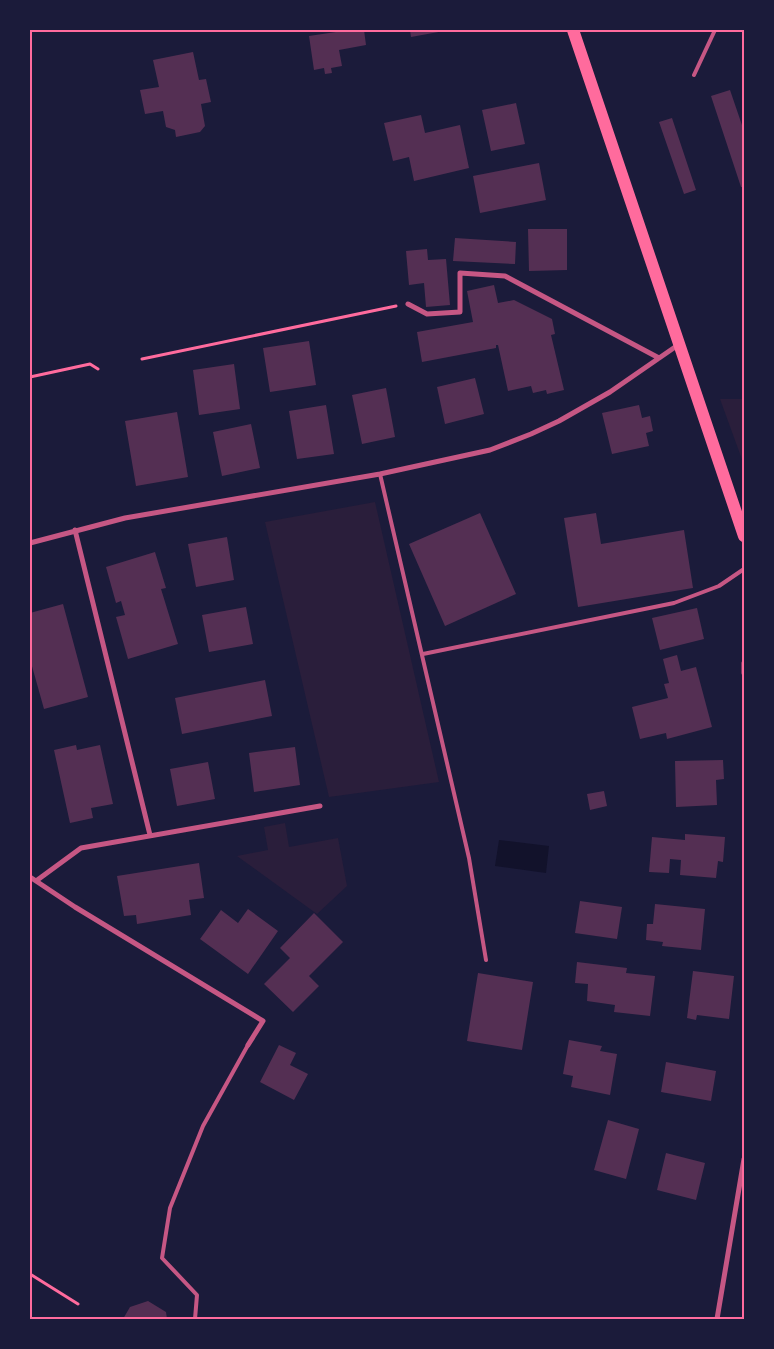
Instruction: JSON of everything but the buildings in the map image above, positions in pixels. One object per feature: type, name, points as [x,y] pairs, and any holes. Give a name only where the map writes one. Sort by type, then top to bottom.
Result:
[{"type":"main road","points":[[573,30],[681,344],[744,536]]},
{"type":"street","points":[[408,304],[427,314],[460,312],[460,273],[505,276],[659,358]]},
{"type":"street","points":[[30,542],[125,518],[380,474],[470,455],[531,434],[610,392],[681,344]]},
{"type":"street","points":[[75,530],[150,835]]},
{"type":"street","points":[[744,663],[744,673]]},
{"type":"street","points":[[36,881],[81,848],[320,806]]},
{"type":"street","points":[[30,877],[263,1022],[248,1046]]},
{"type":"street","points":[[718,1319],[744,1159]]},
{"type":"lane","points":[[694,75],[715,30]]},
{"type":"lane","points":[[380,474],[469,858],[486,960]]},
{"type":"lane","points":[[423,654],[674,603],[719,586],[744,569]]},
{"type":"lane","points":[[195,1319],[197,1295],[162,1258],[170,1208],[202,1126],[248,1046]]},
{"type":"path","points":[[142,359],[408,304]]},
{"type":"path","points":[[30,377],[90,364],[98,369]]},
{"type":"path","points":[[30,1274],[78,1304]]},
{"type":"shaded area","points":[[720,399],[744,399],[744,465]]},
{"type":"shaded area","points":[[375,502],[439,782],[329,797],[265,522]]},
{"type":"shaded area","points":[[285,823],[289,847],[338,838],[347,886],[317,914],[237,856],[268,850],[264,827]]},
{"type":"shaded area","points":[[499,840],[549,846],[546,873],[495,866]]}]
